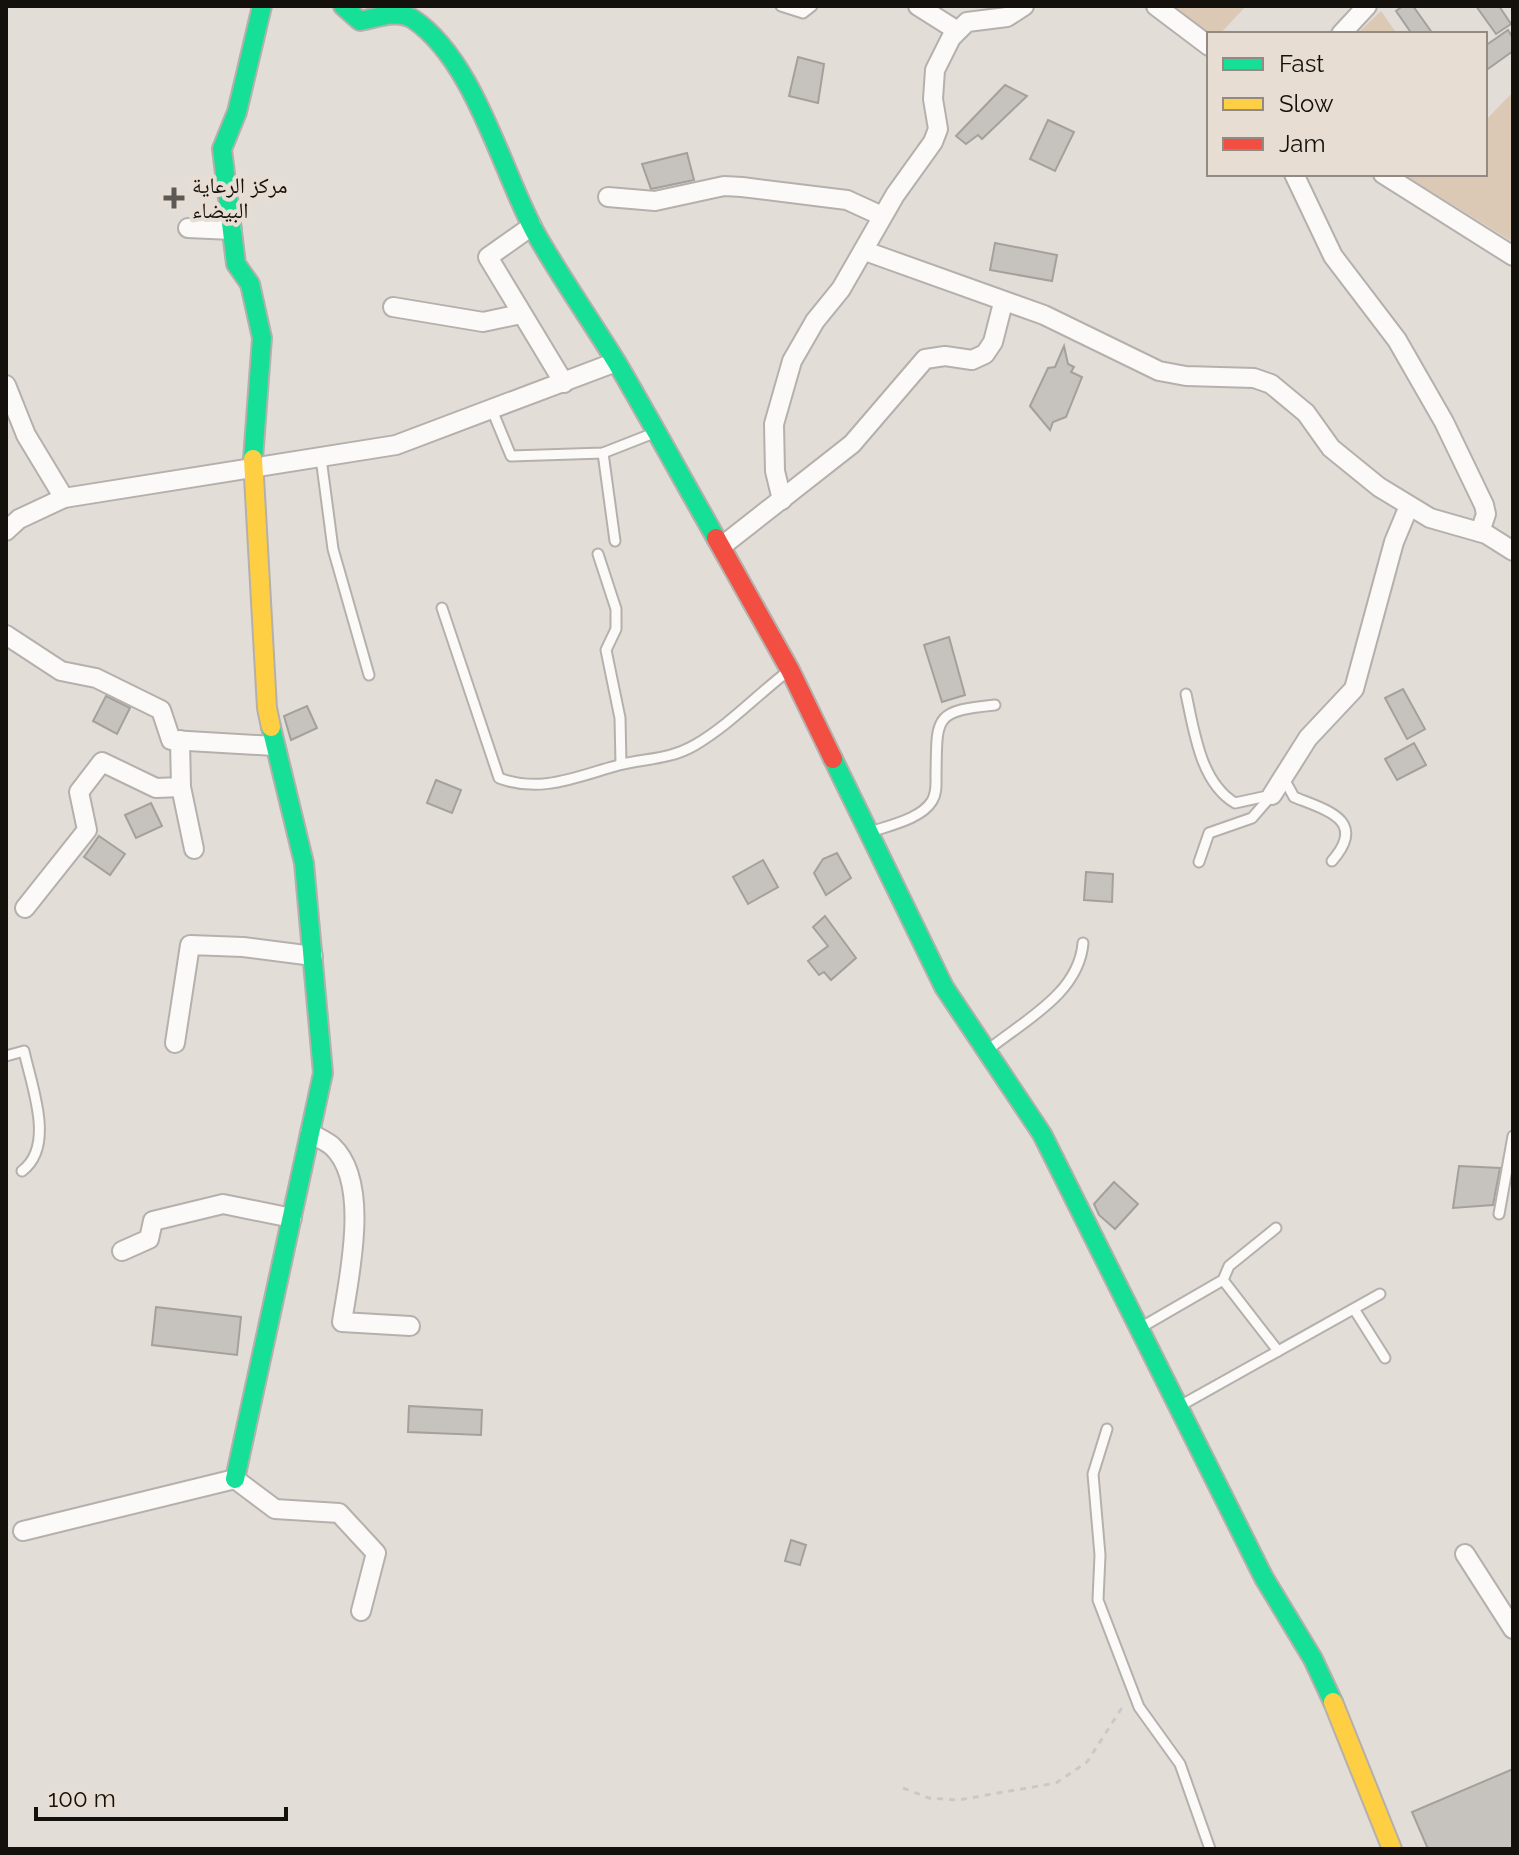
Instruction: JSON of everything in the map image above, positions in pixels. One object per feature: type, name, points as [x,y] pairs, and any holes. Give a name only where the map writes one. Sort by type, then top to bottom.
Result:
[{"type":"street","points":[[235,1479],[323,1073],[304,863],[267,708],[252,470],[262,338],[250,284],[236,264],[222,149],[237,112],[262,6]]},
{"type":"street","points":[[343,6],[360,21],[400,13],[414,20],[448,55],[463,78],[532,226],[563,282],[616,362],[790,670],[944,987],[1021,1098],[1042,1134],[1264,1578],[1313,1659],[1348,1736],[1392,1849]]},
{"type":"street","points":[[918,6],[956,30]]},
{"type":"street","points":[[782,500],[773,452],[782,388],[810,329],[865,251],[882,216],[933,142],[938,129],[933,99],[935,70],[956,30],[972,20],[1007,17],[1024,6]]},
{"type":"street","points":[[1156,6],[1207,44]]},
{"type":"street","points":[[1342,32],[1355,10]]},
{"type":"street","points":[[1295,176],[1333,256],[1397,340],[1452,435],[1484,505],[1486,514],[1480,532]]},
{"type":"street","points":[[1386,176],[1513,256]]},
{"type":"street","points":[[608,197],[655,201],[724,186],[742,187],[847,200],[882,216]]},
{"type":"street","points":[[532,226],[488,257],[564,383]]},
{"type":"street","points":[[188,228],[232,230]]},
{"type":"street","points":[[865,251],[1072,327],[1159,371],[1186,376],[1254,378],[1271,384],[1306,413],[1331,448],[1409,506],[1439,522],[1480,532],[1513,551]]},
{"type":"street","points":[[722,546],[863,433],[925,359],[945,356],[972,360],[985,354],[993,342],[1003,303]]},
{"type":"street","points":[[393,307],[483,322],[521,314]]},
{"type":"street","points":[[6,531],[19,519],[64,498],[396,445],[616,362]]},
{"type":"street","points":[[6,385],[26,435],[64,498]]},
{"type":"street","points":[[1272,795],[1308,738],[1341,712],[1354,689],[1394,542],[1409,506]]},
{"type":"street","points":[[6,635],[61,671],[96,678],[161,710],[171,740],[274,746]]},
{"type":"street","points":[[180,740],[181,787],[194,849]]},
{"type":"street","points":[[25,908],[87,830],[79,792],[102,762],[156,788],[181,787]]},
{"type":"street","points":[[175,1043],[190,945],[313,956]]},
{"type":"street","points":[[310,1133],[333,1146],[348,1171],[355,1235],[342,1322],[410,1326]]},
{"type":"street","points":[[122,1251],[149,1239],[153,1221],[223,1204],[292,1218]]},
{"type":"street","points":[[23,1531],[235,1479]]},
{"type":"street","points":[[235,1479],[275,1509],[339,1513],[376,1553],[361,1611]]},
{"type":"street","points":[[1465,1554],[1513,1629]]},
{"type":"lane","points":[[781,6],[803,13],[812,6]]},
{"type":"lane","points":[[492,410],[511,456],[603,453],[656,432]]},
{"type":"lane","points":[[603,453],[615,541]]},
{"type":"lane","points":[[321,458],[333,549],[369,675]]},
{"type":"lane","points":[[598,554],[616,609],[616,629],[606,650],[620,718],[621,764]]},
{"type":"lane","points":[[442,608],[499,778],[512,783],[549,784],[621,764],[656,761],[693,746],[721,729],[790,670]]},
{"type":"lane","points":[[1186,694],[1200,753],[1220,792],[1235,803],[1272,795]]},
{"type":"lane","points":[[868,834],[914,815],[932,801],[936,790],[937,735],[944,718],[959,709],[995,705]]},
{"type":"lane","points":[[1284,779],[1294,797],[1331,810],[1339,818],[1346,837],[1345,846],[1332,861]]},
{"type":"lane","points":[[1199,862],[1209,833],[1252,818],[1272,795]]},
{"type":"lane","points":[[986,1051],[1065,989],[1079,965],[1083,943]]},
{"type":"lane","points":[[6,1056],[24,1051],[39,1123],[38,1151],[22,1171]]},
{"type":"lane","points":[[1499,1214],[1513,1136]]},
{"type":"lane","points":[[1139,1329],[1223,1280],[1229,1266],[1276,1228]]},
{"type":"lane","points":[[1223,1280],[1278,1351]]},
{"type":"lane","points":[[1178,1407],[1380,1294]]},
{"type":"lane","points":[[1354,1309],[1385,1358]]},
{"type":"lane","points":[[1107,1429],[1093,1474],[1100,1555],[1098,1600],[1148,1723],[1180,1764],[1210,1849]]},
{"type":"path","points":[[903,1788],[939,1800],[958,1800],[1056,1783],[1087,1762],[1133,1690]]},
{"type":"shaded area","points":[[1170,6],[1246,6],[1222,32],[1207,34]]},
{"type":"shaded area","points":[[1381,11],[1396,32],[1359,32]]},
{"type":"shaded area","points":[[1513,92],[1513,242],[1406,176],[1487,176],[1487,119]]},
{"type":"building","points":[[1403,6],[1413,6],[1432,32],[1411,32],[1396,11]]},
{"type":"building","points":[[1476,6],[1499,6],[1511,24],[1496,34]]},
{"type":"building","points":[[1508,30],[1513,38],[1513,51],[1487,70],[1487,45]]},
{"type":"building","points":[[798,57],[824,64],[818,103],[789,96]]},
{"type":"building","points":[[1005,85],[1027,96],[982,139],[978,135],[966,144],[956,136]]},
{"type":"building","points":[[1048,120],[1074,132],[1055,171],[1030,159]]},
{"type":"building","points":[[687,153],[694,180],[651,189],[642,164]]},
{"type":"building","points":[[995,243],[1057,255],[1052,281],[990,270]]},
{"type":"building","points":[[1064,346],[1068,364],[1074,367],[1071,372],[1082,377],[1066,417],[1053,422],[1050,430],[1030,406],[1048,368],[1055,367]]},
{"type":"building","points":[[949,637],[965,695],[942,702],[924,645]]},
{"type":"building","points":[[1403,689],[1425,729],[1407,739],[1385,698]]},
{"type":"building","points":[[106,696],[130,708],[117,734],[93,721]]},
{"type":"building","points":[[307,706],[317,728],[291,740],[284,716]]},
{"type":"building","points":[[1414,743],[1426,765],[1397,780],[1385,759]]},
{"type":"building","points":[[436,780],[461,790],[452,813],[427,803]]},
{"type":"building","points":[[151,803],[162,826],[136,838],[125,815]]},
{"type":"building","points":[[99,836],[125,854],[110,875],[84,857]]},
{"type":"building","points":[[837,853],[851,878],[826,895],[814,873],[823,859]]},
{"type":"building","points":[[763,860],[778,887],[748,904],[733,877]]},
{"type":"building","points":[[1086,872],[1113,874],[1112,902],[1084,900]]},
{"type":"building","points":[[825,916],[856,958],[831,980],[824,972],[819,975],[808,961],[828,946],[813,927]]},
{"type":"building","points":[[1459,1166],[1500,1168],[1493,1205],[1453,1208]]},
{"type":"building","points":[[1114,1182],[1138,1204],[1115,1229],[1099,1215],[1094,1204]]},
{"type":"building","points":[[156,1307],[241,1317],[237,1355],[152,1345]]},
{"type":"building","points":[[409,1406],[482,1410],[481,1435],[408,1432]]},
{"type":"building","points":[[791,1540],[806,1545],[800,1565],[785,1561]]},
{"type":"building","points":[[1513,1769],[1513,1849],[1428,1849],[1412,1812]]},
{"type":"traffic: fast","points":[[253,459],[262,338],[250,284],[236,264],[222,149],[237,112],[262,6]]},
{"type":"traffic: fast","points":[[343,6],[360,21],[394,14],[407,16],[435,38],[453,61],[485,118],[536,234],[617,363],[716,538]]},
{"type":"traffic: fast","points":[[235,1479],[323,1073],[304,863],[271,727]]},
{"type":"traffic: fast","points":[[833,759],[944,987],[1042,1134],[1264,1578],[1313,1659],[1333,1702]]},
{"type":"traffic: slow","points":[[253,459],[267,708],[271,727]]},
{"type":"traffic: slow","points":[[1333,1702],[1392,1849]]},
{"type":"traffic: jam","points":[[716,538],[790,670],[833,759]]},
{"type":"place","name":"مركز الرعاية البيضاء","points":[[174,198]]}]
